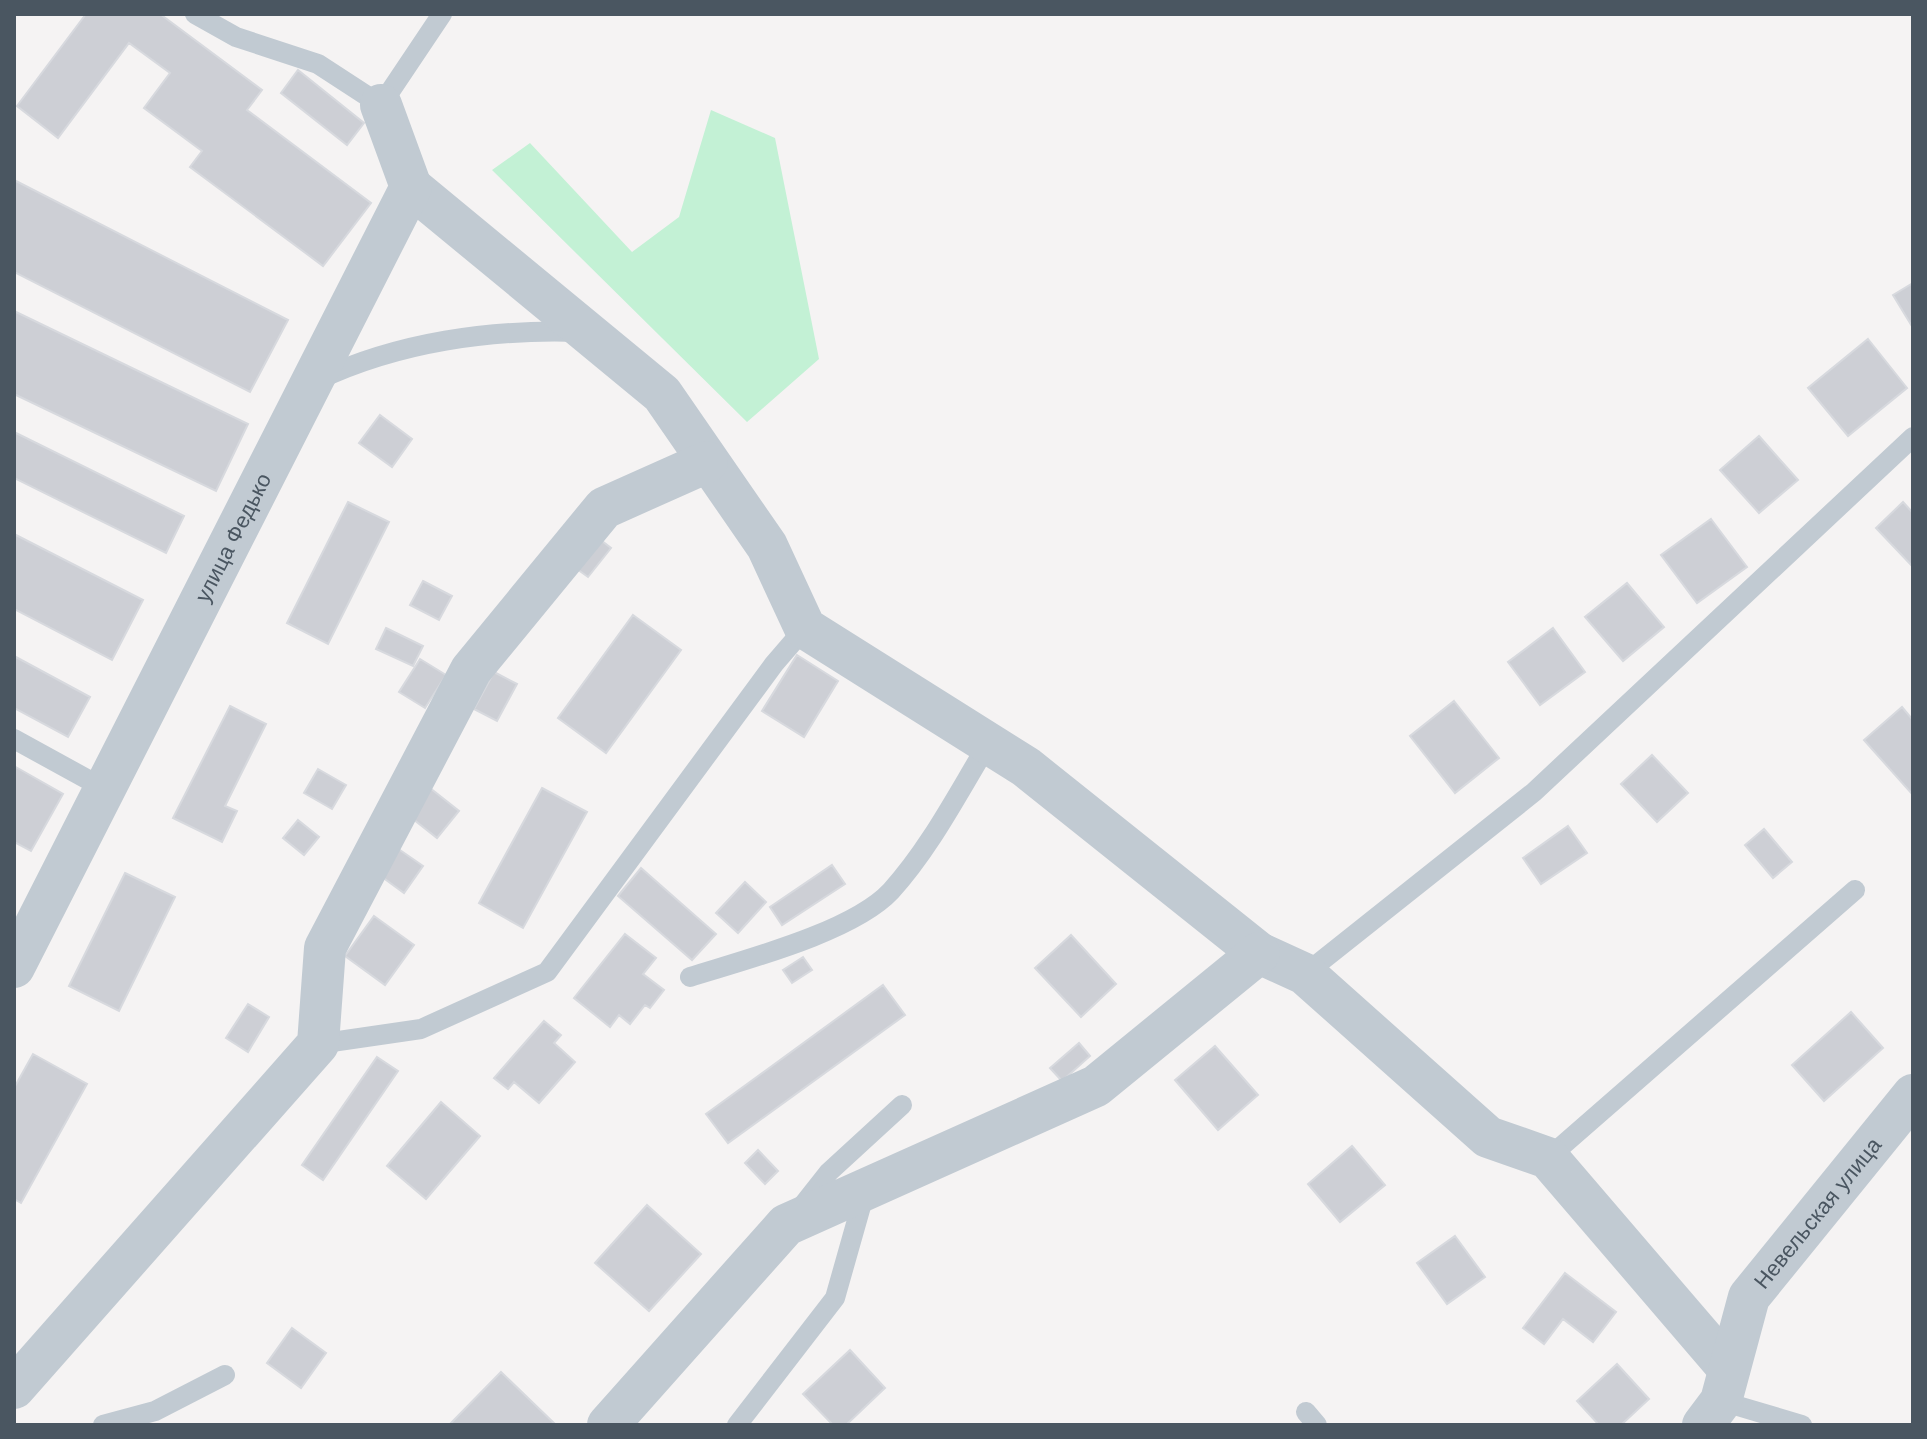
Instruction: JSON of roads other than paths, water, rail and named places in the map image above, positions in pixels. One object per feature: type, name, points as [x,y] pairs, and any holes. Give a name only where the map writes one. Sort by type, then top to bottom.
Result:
[{"type":"street","points":[[381,105],[411,187],[662,394],[767,546],[805,628],[1026,767],[1259,953],[1305,974],[1488,1137],[1548,1158],[1717,1398]]},
{"type":"street","name":"улица Федько","points":[[14,967],[411,187]]},
{"type":"street","points":[[14,1388],[318,1044],[325,948],[471,670],[604,508],[707,462]]},
{"type":"street","points":[[608,1425],[786,1225],[1096,1086],[1259,953]]},
{"type":"street","name":"Невельская улица","points":[[1717,1398],[1749,1297],[1913,1095]]},
{"type":"lane","points":[[195,14],[236,37],[318,64],[381,105],[442,14]]},
{"type":"lane","points":[[311,384],[345,368],[470,336],[528,330],[587,332]]},
{"type":"lane","points":[[1305,974],[1534,792],[1913,437]]},
{"type":"lane","points":[[318,1044],[421,1029],[547,972],[774,664],[805,628]]},
{"type":"lane","points":[[14,739],[105,789]]},
{"type":"lane","points":[[690,977],[788,946],[851,918],[889,893],[932,835],[988,744]]},
{"type":"lane","points":[[1548,1158],[1855,890]]},
{"type":"lane","points":[[786,1225],[829,1172],[902,1105]]},
{"type":"lane","points":[[737,1425],[835,1298],[866,1188]]},
{"type":"lane","points":[[103,1425],[155,1411],[225,1375]]},
{"type":"lane","points":[[1717,1398],[1802,1425]]}]
